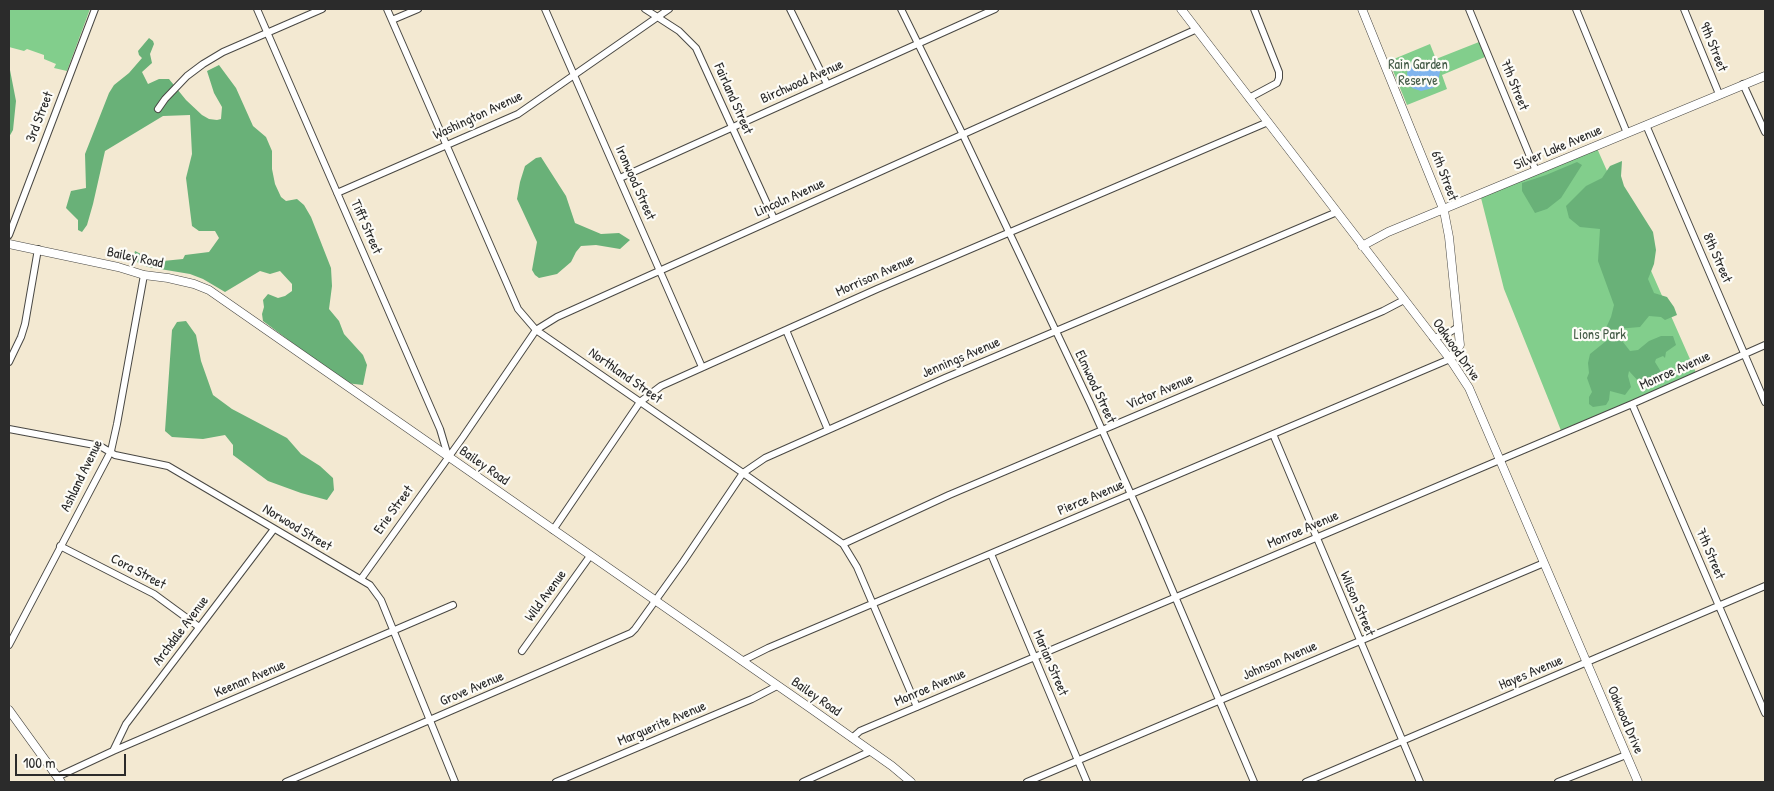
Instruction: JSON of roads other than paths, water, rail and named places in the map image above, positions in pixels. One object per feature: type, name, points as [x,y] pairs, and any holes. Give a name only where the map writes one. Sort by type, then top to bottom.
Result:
[{"type":"street","name":"3rd Street","points":[[9,235],[15,214],[95,9]]},
{"type":"street","name":"Tifft Street","points":[[257,9],[440,428],[448,456]]},
{"type":"street","points":[[158,109],[187,76],[203,64],[223,52],[322,9]]},
{"type":"street","name":"Northland Street","points":[[387,9],[518,309],[536,330],[843,544],[857,567],[917,707]]},
{"type":"street","points":[[392,20],[418,9]]},
{"type":"street","name":"Ironwood Street","points":[[545,9],[702,367]]},
{"type":"street","name":"Fairland Street","points":[[645,9],[679,30],[696,48],[774,219]]},
{"type":"street","name":"Washington Avenue","points":[[336,192],[518,114],[669,9]]},
{"type":"street","points":[[790,9],[827,84]]},
{"type":"street","name":"Elmwood Street","points":[[901,9],[1010,232],[1102,430],[1254,782]]},
{"type":"street","name":"Birchwood Avenue","points":[[620,178],[995,9]]},
{"type":"street","name":"Oakwood Drive","points":[[1181,9],[1450,359],[1469,388],[1638,782]]},
{"type":"street","points":[[1249,98],[1277,83],[1279,72],[1254,9]]},
{"type":"street","name":"6th Street","points":[[1362,9],[1444,211],[1449,237],[1460,345],[1450,359]]},
{"type":"street","name":"7th Street","points":[[1469,9],[1536,171]]},
{"type":"street","points":[[1576,9],[1627,133]]},
{"type":"street","name":"9th Street","points":[[1684,9],[1718,94]]},
{"type":"street","name":"Lincoln Avenue","points":[[448,456],[536,330],[557,317],[1197,29]]},
{"type":"street","name":"Silver Lake Avenue","points":[[1362,246],[1388,232],[1444,211],[1718,94],[1765,76]]},
{"type":"street","points":[[1744,84],[1765,132]]},
{"type":"street","name":"Morrison Avenue","points":[[553,530],[640,402],[661,386],[877,289],[1268,122]]},
{"type":"street","name":"8th Street","points":[[1646,125],[1765,402]]},
{"type":"street","name":"Jennings Avenue","points":[[655,601],[743,473],[765,458],[945,378],[1337,212]]},
{"type":"street","name":"Bailey Road","points":[[9,244],[118,267],[144,275],[174,279],[209,290],[892,766],[911,782]]},
{"type":"street","points":[[9,362],[25,324],[38,249]]},
{"type":"street","name":"Ashland Avenue","points":[[9,645],[110,451],[117,424],[144,275]]},
{"type":"street","name":"Victor Avenue","points":[[843,544],[949,495],[1383,311],[1404,300]]},
{"type":"street","points":[[1433,338],[1447,334],[1458,327]]},
{"type":"street","points":[[786,330],[828,430]]},
{"type":"street","name":"Monroe Avenue","points":[[852,738],[860,731],[1632,404],[1765,345]]},
{"type":"street","name":"Pierce Avenue","points":[[742,662],[768,648],[1450,359]]},
{"type":"street","name":"7th Street","points":[[1632,404],[1765,713]]},
{"type":"street","name":"Norwood Street","points":[[9,430],[100,446],[115,455],[168,466],[370,585],[379,595],[456,782]]},
{"type":"street","name":"Wilson Street","points":[[1273,434],[1420,782]]},
{"type":"street","name":"Erie Street","points":[[361,579],[448,456]]},
{"type":"street","name":"Archdale Avenue","points":[[114,751],[126,724],[274,529]]},
{"type":"street","name":"Cora Street","points":[[60,546],[154,594],[199,627]]},
{"type":"street","name":"Marian Street","points":[[991,554],[1087,782]]},
{"type":"street","name":"Wild Avenue","points":[[522,651],[590,556]]},
{"type":"street","name":"Johnson Avenue","points":[[1027,782],[1544,563]]},
{"type":"street","name":"Hayes Avenue","points":[[1306,782],[1765,586]]},
{"type":"street","name":"Grove Avenue","points":[[286,782],[620,639],[635,629],[655,601]]},
{"type":"street","name":"Keenan Avenue","points":[[59,780],[114,751],[452,605]]},
{"type":"street","name":"Marguerite Avenue","points":[[556,782],[752,699],[777,686]]},
{"type":"street","points":[[9,710],[59,780]]},
{"type":"street","points":[[803,782],[871,752]]},
{"type":"street","points":[[1558,782],[1626,755]]},
{"type":"water","points":[[1416,62],[1440,69],[1438,81],[1433,88],[1421,91],[1412,88],[1407,74],[1408,68]]},
{"type":"park label","name":"Rain Garden Reserve","points":[[1418,74]]},
{"type":"park label","name":"Lions Park","points":[[1600,335]]}]
